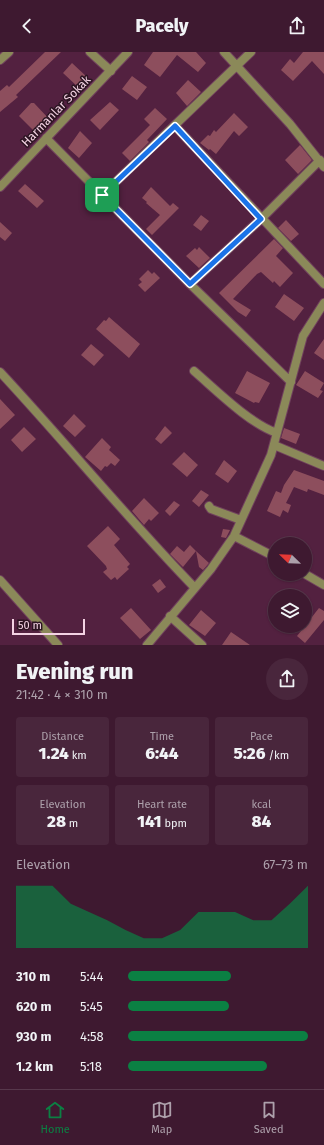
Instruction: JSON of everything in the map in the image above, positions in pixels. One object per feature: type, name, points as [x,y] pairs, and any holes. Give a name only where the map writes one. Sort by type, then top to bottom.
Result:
[{"type":"street","points":[[0,60],[9,52]]},
{"type":"street","points":[[90,52],[111,71]]},
{"type":"street","name":"Harmanlar Sokak","points":[[0,187],[128,52]]},
{"type":"street","points":[[190,284],[322,164],[237,64],[224,52]]},
{"type":"street","points":[[102,195],[175,126],[237,64],[252,52]]},
{"type":"street","points":[[175,126],[261,219],[324,284]]},
{"type":"street","points":[[46,138],[190,284],[291,382]]},
{"type":"street","points":[[147,645],[211,569],[234,536],[274,445],[303,336],[324,303]]},
{"type":"street","points":[[194,371],[253,420],[267,430],[277,433]]},
{"type":"street","points":[[0,372],[56,433],[149,540],[195,588]]},
{"type":"street","points":[[274,445],[324,466]]},
{"type":"street","points":[[209,506],[211,509],[241,520]]},
{"type":"street","points":[[234,536],[268,553]]},
{"type":"street","points":[[312,578],[324,585]]},
{"type":"street","points":[[0,580],[58,645]]},
{"type":"street","points":[[170,616],[202,645]]},
{"type":"building","points":[[45,52],[61,52],[16,95],[18,97],[0,112],[0,91],[7,85],[9,87]]},
{"type":"building","points":[[153,52],[196,52],[206,63],[198,72],[177,55],[160,77],[144,65]]},
{"type":"building","points":[[303,52],[324,52],[324,74],[312,61],[293,81],[281,70],[290,59],[294,63]]},
{"type":"building","points":[[72,63],[88,78],[79,88],[63,73]]},
{"type":"building","points":[[132,76],[147,87],[137,100],[122,89]]},
{"type":"building","points":[[188,80],[201,92],[187,106],[176,93]]},
{"type":"building","points":[[110,102],[119,110],[100,130],[90,120]]},
{"type":"building","points":[[31,103],[34,103],[50,120],[35,132],[19,116]]},
{"type":"building","points":[[155,108],[167,119],[147,140],[149,142],[130,161],[122,153],[150,125],[144,119]]},
{"type":"building","points":[[234,113],[248,127],[239,136],[234,131],[216,154],[200,143],[208,135],[210,136],[214,130],[216,132]]},
{"type":"building","points":[[80,131],[92,143],[79,158],[68,148]]},
{"type":"building","points":[[300,145],[312,160],[298,174],[285,160]]},
{"type":"building","points":[[25,184],[44,201],[37,208],[18,191]]},
{"type":"building","points":[[151,187],[170,206],[173,203],[179,208],[152,235],[146,229],[160,215],[142,198]]},
{"type":"building","points":[[201,215],[209,221],[201,231],[193,225]]},
{"type":"building","points":[[286,220],[299,234],[291,241],[278,228]]},
{"type":"building","points":[[0,222],[12,233],[5,241],[0,237]]},
{"type":"building","points":[[274,239],[283,248],[276,256],[293,273],[280,287],[261,272],[257,274],[233,299],[251,310],[246,317],[238,312],[219,293]]},
{"type":"building","points":[[199,247],[210,258],[199,268],[186,256],[195,248],[197,250]]},
{"type":"building","points":[[148,270],[152,274],[154,272],[160,278],[145,292],[138,285],[142,282],[139,279]]},
{"type":"building","points":[[284,294],[304,308],[294,321],[275,307]]},
{"type":"building","points":[[109,317],[140,344],[129,358],[96,329]]},
{"type":"building","points":[[324,339],[324,360],[314,353]]},
{"type":"building","points":[[91,344],[104,355],[94,366],[81,355]]},
{"type":"building","points":[[247,371],[270,383],[259,403],[254,403],[235,393]]},
{"type":"building","points":[[305,371],[324,383],[320,390],[323,391],[318,398],[296,385]]},
{"type":"building","points":[[0,399],[15,415],[0,429]]},
{"type":"building","points":[[74,414],[86,426],[75,437],[63,426]]},
{"type":"building","points":[[165,426],[172,433],[161,444],[155,439]]},
{"type":"building","points":[[24,427],[36,439],[22,452],[11,440]]},
{"type":"building","points":[[284,428],[300,434],[296,444],[281,438]]},
{"type":"building","points":[[102,438],[111,447],[109,450],[120,460],[115,466],[111,463],[107,467],[105,466],[101,471],[85,457]]},
{"type":"building","points":[[184,452],[198,465],[187,477],[172,464]]},
{"type":"building","points":[[224,460],[237,471],[228,483],[215,474]]},
{"type":"building","points":[[294,470],[324,481],[324,495],[308,489],[307,492],[294,487],[286,503],[291,505],[288,513],[283,510],[280,517],[267,511],[276,491],[281,493],[284,485]]},
{"type":"building","points":[[201,490],[209,495],[199,507],[192,501]]},
{"type":"building","points":[[144,498],[159,513],[151,521],[149,519],[144,525],[132,511]]},
{"type":"building","points":[[174,501],[180,505],[170,516],[165,511]]},
{"type":"building","points":[[108,526],[120,539],[114,545],[130,564],[127,567],[129,569],[117,580],[115,577],[111,580],[103,572],[107,569],[106,566],[87,546]]},
{"type":"building","points":[[223,529],[230,530],[226,538],[221,537]]},
{"type":"building","points":[[190,545],[196,551],[183,567],[170,554],[177,546],[184,552]]},
{"type":"building","points":[[196,551],[209,563],[203,570],[199,567]]},
{"type":"building","points":[[160,579],[166,587],[158,593],[152,585]]},
{"type":"building","points":[[131,608],[151,630],[140,639],[120,618]]},
{"type":"building","points":[[319,608],[324,611],[324,620],[305,643],[297,636],[299,633],[312,633],[312,617]]},
{"type":"building","points":[[201,610],[216,623],[205,636],[189,625]]},
{"type":"building","points":[[231,632],[250,645],[222,645]]},
{"type":"route","points":[[175,126],[261,219],[190,284],[102,195],[175,126]]}]
